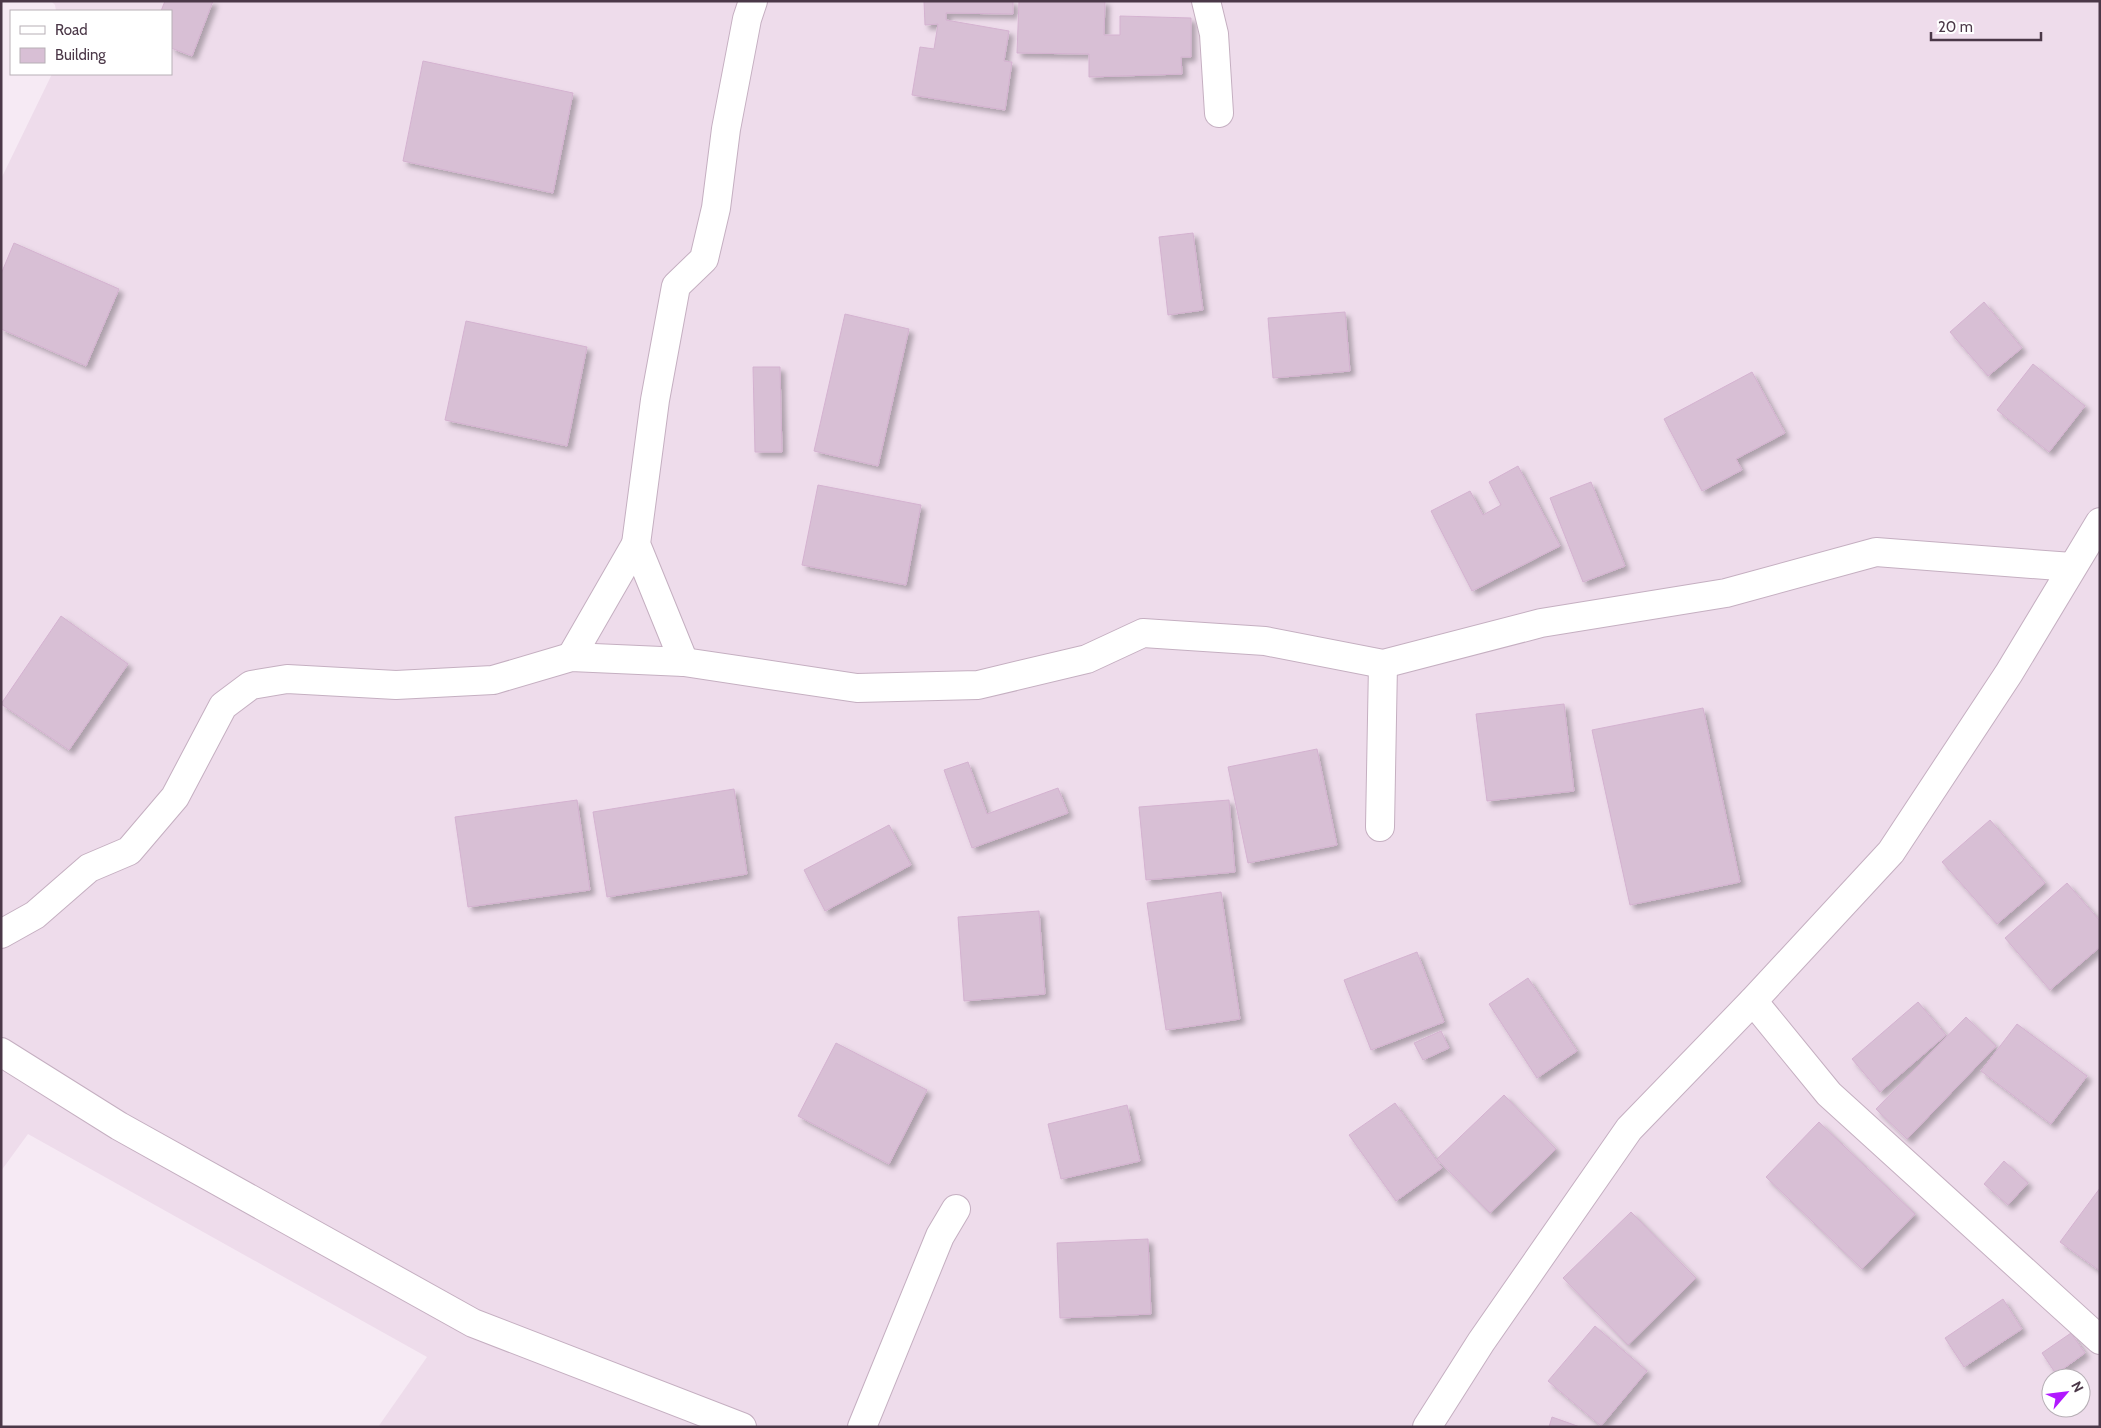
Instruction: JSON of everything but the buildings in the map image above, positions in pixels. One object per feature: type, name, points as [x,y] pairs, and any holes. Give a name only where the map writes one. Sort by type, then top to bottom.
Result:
[{"type":"street","points":[[570,657],[636,544],[655,400],[676,286],[704,259],[716,208],[726,129],[747,19],[753,1]]},
{"type":"street","points":[[1206,1],[1214,34],[1219,113]]},
{"type":"street","points":[[1427,1427],[1481,1342],[1630,1129],[1753,1001],[1891,852],[2009,673],[2100,522]]},
{"type":"street","points":[[636,544],[684,662]]},
{"type":"street","points":[[1,934],[35,915],[89,868],[130,851],[175,797],[223,706],[252,685],[287,679],[396,685],[493,680],[570,657],[684,662],[857,688],[978,685],[1087,659],[1142,633],[1265,641],[1383,664],[1541,623],[1726,593],[1876,552],[2072,567]]},
{"type":"street","points":[[1380,827],[1383,664]]},
{"type":"street","points":[[1753,1001],[1829,1094],[2100,1340]]},
{"type":"street","points":[[1,1052],[119,1126],[473,1323],[742,1427]]},
{"type":"street","points":[[862,1427],[940,1236],[956,1209]]},
{"type":"shaded area","points":[[51,1],[2100,1],[2100,1427],[378,1427],[427,1357],[28,1134],[1,1171],[1,179],[52,75],[172,75],[172,10],[56,10],[55,5]]}]
